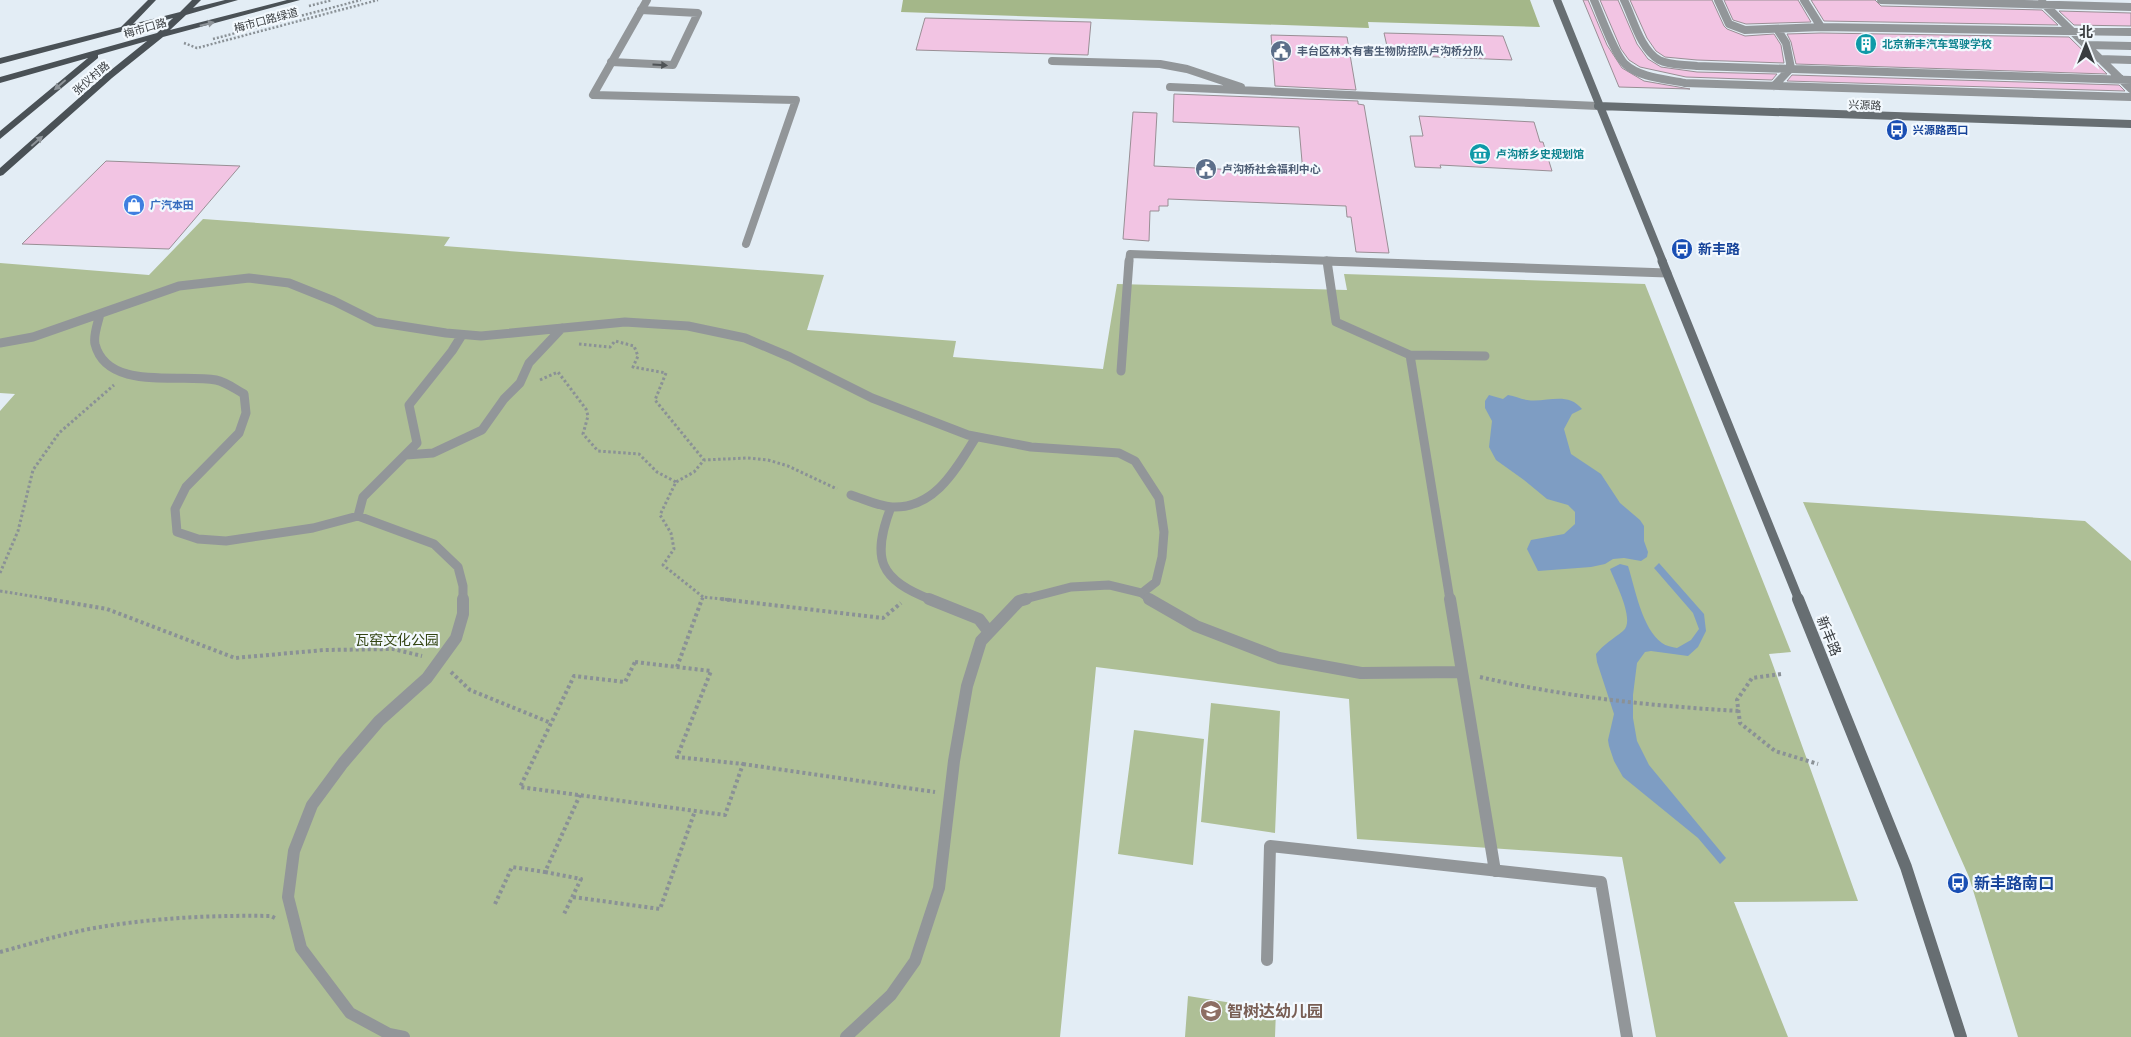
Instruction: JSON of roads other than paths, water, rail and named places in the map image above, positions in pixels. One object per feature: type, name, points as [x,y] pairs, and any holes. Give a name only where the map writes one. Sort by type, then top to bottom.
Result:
[{"type":"main road","name":"张仪村路","points":[[0,136],[98,54],[152,0]]},
{"type":"main road","name":"张仪村路","points":[[0,173],[109,76],[160,35],[197,0]]},
{"type":"main road","name":"梅市口路","points":[[0,61],[234,0]]},
{"type":"main road","name":"梅市口路","points":[[0,80],[98,54],[160,35],[296,0]]},
{"type":"street","points":[[647,0],[592,95],[796,100],[746,244]]},
{"type":"street","name":"新丰路","points":[[1557,0],[1598,106],[1906,867],[1962,1037]]},
{"type":"street","points":[[1594,0],[1616,50],[1625,64],[1645,75],[1685,83],[2131,97]]},
{"type":"street","points":[[1624,0],[1649,53],[1658,60],[1697,66],[2131,80]]},
{"type":"street","points":[[1718,0],[1729,24],[1746,30],[1821,27],[2131,32]]},
{"type":"street","points":[[1804,0],[1821,27]]},
{"type":"street","points":[[1881,0],[2042,2],[2131,7]]},
{"type":"street","points":[[2042,2],[2131,89]]},
{"type":"street","points":[[611,62],[673,66],[698,13],[641,10]]},
{"type":"street","points":[[1777,29],[1786,43],[1791,68]]},
{"type":"street","points":[[2086,45],[2131,46]]},
{"type":"street","points":[[2100,59],[2131,60]]},
{"type":"street","points":[[1052,61],[1160,64],[1187,69],[1251,90]]},
{"type":"street","points":[[1774,86],[1791,68]]},
{"type":"street","points":[[1170,87],[1598,106]]},
{"type":"street","name":"兴源路","points":[[1598,106],[2131,124]]},
{"type":"street","points":[[1121,371],[1130,254],[1667,273]]},
{"type":"street","points":[[1327,261],[1336,322],[1410,355],[1485,356]]},
{"type":"street","points":[[0,343],[32,337],[179,286],[249,278],[289,283],[334,301],[376,322],[462,334],[481,336],[625,322],[688,326],[745,338],[790,357],[872,398],[976,437],[1031,447],[1119,453],[1135,461],[1159,498],[1164,532],[1162,557],[1156,582],[1142,593]]},
{"type":"street","points":[[100,314],[95,344],[101,357],[110,367],[135,376],[218,380],[244,394],[246,413],[239,433],[186,487],[175,509],[178,532],[198,539],[226,541],[313,528],[358,516],[434,544],[458,567],[463,586],[463,614],[456,638],[427,678],[379,720],[342,762],[312,805],[292,860],[288,897],[300,948],[350,1013],[389,1034],[404,1037]]},
{"type":"street","points":[[406,455],[433,453],[482,430],[504,399],[520,383],[529,363],[562,328]]},
{"type":"street","points":[[358,516],[363,497],[418,443],[409,406],[452,351],[462,334]]},
{"type":"street","points":[[1410,355],[1495,871]]},
{"type":"street","points":[[851,495],[892,507],[915,505],[928,500],[942,487],[976,437]]},
{"type":"street","points":[[892,507],[882,531],[881,549],[882,564],[895,581],[912,593],[979,619],[989,632]]},
{"type":"street","points":[[846,1037],[891,995],[915,961],[939,888],[950,794],[967,686],[981,641],[1019,601],[1071,587],[1109,585],[1142,593],[1150,600],[1196,626],[1278,658],[1361,673],[1462,672]]},
{"type":"street","points":[[1268,960],[1270,846],[1601,882],[1627,1037]]},
{"type":"water","points":[[1489,395],[1503,399],[1508,395],[1534,401],[1570,400],[1582,409],[1572,414],[1564,429],[1571,454],[1601,474],[1620,503],[1640,520],[1644,526],[1647,557],[1641,561],[1624,558],[1613,559],[1605,564],[1591,567],[1538,571],[1527,549],[1531,540],[1564,534],[1575,524],[1575,512],[1568,505],[1547,499],[1496,460],[1489,447],[1492,421],[1485,408],[1485,401]]},
{"type":"water","points":[[1659,563],[1704,614],[1706,631],[1698,647],[1688,656],[1651,651],[1645,652],[1637,663],[1633,695],[1633,718],[1637,741],[1649,765],[1726,858],[1720,864],[1698,838],[1623,777],[1614,761],[1609,746],[1608,740],[1614,714],[1596,654],[1605,644],[1623,631],[1627,619],[1623,601],[1610,569],[1620,564],[1628,566],[1644,618],[1655,637],[1662,643],[1677,648],[1691,640],[1699,629],[1693,613],[1654,568]]},
{"type":"place","name":"北京新丰汽车驾驶学校","points":[[1866,44]]},
{"type":"place","name":"丰台区林木有害生物防控队卢沟桥分队","points":[[1281,51]]},
{"type":"place","name":"兴源路西口","points":[[1897,130]]},
{"type":"place","name":"卢沟桥乡史规划馆","points":[[1480,154]]},
{"type":"place","name":"卢沟桥社会福利中心","points":[[1206,169]]},
{"type":"place","name":"广汽本田","points":[[134,205]]},
{"type":"place","name":"新丰路","points":[[1682,249]]},
{"type":"place","name":"新丰路南口","points":[[1958,883]]},
{"type":"place","name":"智树达幼儿园","points":[[1211,1011]]},
{"type":"park label","name":"瓦窑文化公园","points":[[397,640]]}]
